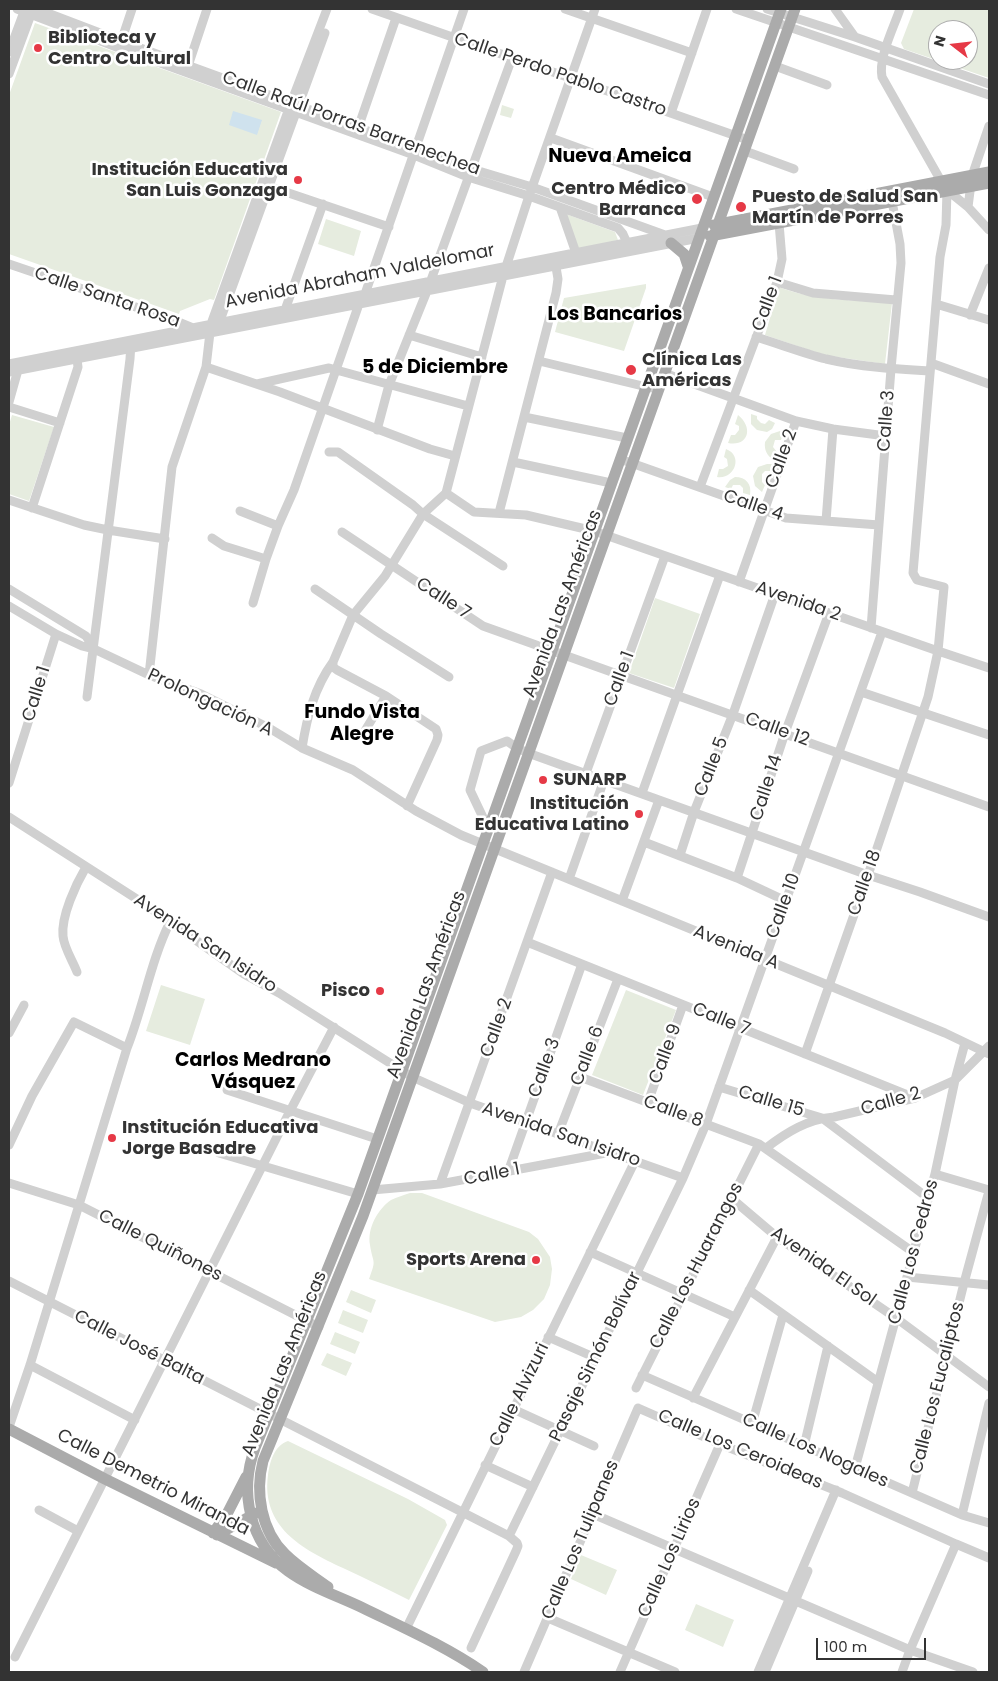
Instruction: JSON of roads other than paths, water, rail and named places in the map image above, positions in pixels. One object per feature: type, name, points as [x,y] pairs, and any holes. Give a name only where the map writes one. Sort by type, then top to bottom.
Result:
[{"type":"main road","name":"Avenida Las Américas","points":[[350,1602],[299,1567],[285,1554],[270,1533],[262,1511],[260,1488],[262,1468],[274,1416],[307,1321],[358,1194],[779,14]]},
{"type":"main road","name":"Avenida Las Américas","points":[[350,1602],[308,1583],[282,1566],[262,1543],[251,1515],[248,1498],[248,1473],[253,1453],[274,1416],[318,1326],[372,1190],[792,17]]},
{"type":"main road","points":[[700,233],[944,186],[989,172]]},
{"type":"main road","points":[[944,186],[969,188],[989,183]]},
{"type":"main road","points":[[716,230],[780,227],[817,210]]},
{"type":"main road","points":[[668,239],[684,254],[688,266]]},
{"type":"main road","points":[[544,671],[556,675]]},
{"type":"main road","points":[[528,716],[540,720]]},
{"type":"main road","name":"Calle Demetrio Miranda","points":[[9,1428],[105,1479],[282,1566]]},
{"type":"main road","points":[[215,1534],[248,1473]]},
{"type":"main road","points":[[215,1534],[262,1511]]},
{"type":"main road","points":[[350,1602],[440,1645],[483,1672]]},
{"type":"street","points":[[120,45],[132,9]]},
{"type":"street","points":[[187,68],[207,9]]},
{"type":"street","points":[[149,675],[172,467],[206,367],[212,329],[327,9]]},
{"type":"street","points":[[293,108],[334,9]]},
{"type":"street","name":"Calle Perdo Pablo Castro","points":[[372,9],[735,136],[746,145],[794,169]]},
{"type":"street","points":[[253,604],[278,526],[294,490],[324,408],[359,304],[366,294],[464,9]]},
{"type":"street","points":[[566,9],[692,53]]},
{"type":"street","points":[[302,748],[306,720],[322,677],[333,662],[353,615],[391,565],[423,514],[446,494],[506,266],[532,186],[551,138],[595,9]]},
{"type":"street","points":[[671,113],[707,9]]},
{"type":"street","points":[[736,9],[792,17],[855,37],[885,53],[989,84]]},
{"type":"street","points":[[767,9],[779,14]]},
{"type":"street","points":[[835,9],[855,37]]},
{"type":"street","points":[[900,9],[885,53],[881,70],[882,77],[944,186],[968,207],[989,230]]},
{"type":"street","points":[[9,52],[28,10]]},
{"type":"street","points":[[9,74],[28,10]]},
{"type":"street","name":"Calle Raúl Porras Barrenechea","points":[[28,10],[618,228],[627,243]]},
{"type":"street","points":[[792,17],[989,95]]},
{"type":"street","points":[[357,130],[396,18]]},
{"type":"street","points":[[377,430],[389,385],[427,290],[512,58]]},
{"type":"street","points":[[774,66],[827,85]]},
{"type":"street","points":[[968,207],[972,176],[989,126]]},
{"type":"street","points":[[551,138],[713,197]]},
{"type":"street","name":"Calle Raúl Porras Barrenechea","points":[[470,173],[532,186],[668,239]]},
{"type":"street","points":[[265,185],[389,227]]},
{"type":"street","points":[[930,367],[940,257],[946,225],[944,186]]},
{"type":"street","name":"Calle 3","points":[[872,628],[901,254],[892,196]]},
{"type":"street","points":[[286,314],[322,204]]},
{"type":"street","points":[[560,207],[576,253]]},
{"type":"street","name":"Calle 1","points":[[700,487],[777,282],[782,259],[780,227]]},
{"type":"street","name":"Avenida Abraham Valdelomar","points":[[9,372],[15,366],[286,314],[366,294],[430,281],[506,266],[555,261],[700,233]]},
{"type":"street","name":"Avenida Abraham Valdelomar","points":[[286,314],[359,304],[503,276],[576,253],[627,243],[668,239]]},
{"type":"street","points":[[500,513],[556,293],[558,279],[555,261]]},
{"type":"street","name":"Calle Santa Rosa","points":[[9,264],[171,319],[192,328],[212,329]]},
{"type":"street","points":[[970,315],[989,268]]},
{"type":"street","points":[[777,282],[813,293],[896,300]]},
{"type":"street","points":[[936,304],[989,320]]},
{"type":"street","points":[[169,333],[174,325],[171,319]]},
{"type":"street","name":"Avenida Abraham Valdelomar","points":[[15,366],[77,358],[192,328]]},
{"type":"street","points":[[409,336],[482,357]]},
{"type":"street","points":[[756,337],[825,359],[891,369],[930,367],[989,384]]},
{"type":"street","points":[[87,697],[131,344]]},
{"type":"street","points":[[32,508],[78,367],[77,358]]},
{"type":"street","points":[[539,361],[646,386],[658,391]]},
{"type":"street","points":[[9,402],[15,366]]},
{"type":"street","points":[[206,367],[324,408],[430,450],[455,456]]},
{"type":"street","name":"Calle 18","points":[[805,1054],[923,712],[938,652],[944,587],[917,580],[913,573],[918,532],[930,367]]},
{"type":"street","points":[[257,384],[329,368],[468,406]]},
{"type":"street","points":[[664,373],[796,421],[833,429],[886,436]]},
{"type":"street","points":[[9,408],[60,423]]},
{"type":"street","points":[[524,417],[627,438]]},
{"type":"street","name":"Calle 2","points":[[739,582],[796,421]]},
{"type":"street","points":[[826,521],[833,429]]},
{"type":"street","points":[[329,452],[338,452],[423,514],[503,566]]},
{"type":"street","name":"Calle 4","points":[[620,459],[786,518],[879,525]]},
{"type":"street","points":[[513,462],[611,484]]},
{"type":"street","name":"Avenida 2","points":[[446,494],[474,512],[526,516],[594,531],[938,652],[989,668]]},
{"type":"street","points":[[9,500],[84,525],[165,539]]},
{"type":"street","points":[[240,511],[278,526]]},
{"type":"street","name":"Calle 7","points":[[342,532],[483,626],[564,654]]},
{"type":"street","points":[[212,538],[224,546],[266,559]]},
{"type":"street","name":"Calle 1","points":[[586,773],[665,556]]},
{"type":"street","points":[[642,793],[720,575]]},
{"type":"street","points":[[315,589],[449,677]]},
{"type":"street","name":"Prolongación A","points":[[9,590],[86,636],[94,649]]},
{"type":"street","name":"Calle 5","points":[[680,855],[694,812],[733,714],[775,594]]},
{"type":"street","name":"Prolongación A","points":[[9,606],[56,634],[82,646],[94,649],[149,675],[201,694],[302,748],[353,770],[407,806]]},
{"type":"street","name":"Calle 14","points":[[737,878],[785,733],[829,613]]},
{"type":"street","name":"Calle 10","points":[[683,1178],[720,1086],[882,632]]},
{"type":"street","name":"Calle 1","points":[[9,783],[56,634]]},
{"type":"street","name":"Calle 12","points":[[564,654],[989,807]]},
{"type":"street","points":[[333,662],[333,667],[337,670],[386,696],[436,729],[438,735],[407,806]]},
{"type":"street","points":[[861,692],[989,735]]},
{"type":"street","points":[[363,734],[386,696]]},
{"type":"street","points":[[488,828],[470,790],[479,753],[482,750],[506,741],[528,753],[989,917]]},
{"type":"street","points":[[569,878],[604,780]]},
{"type":"street","points":[[622,901],[660,800]]},
{"type":"street","name":"Avenida A","points":[[407,806],[483,844],[945,1033],[964,1044],[987,1051]]},
{"type":"street","name":"Avenida San Isidro","points":[[9,817],[170,922],[244,974],[279,993],[412,1077],[470,1103],[683,1178]]},
{"type":"street","points":[[644,842],[737,878],[786,901]]},
{"type":"street","points":[[77,972],[62,938],[63,921],[86,867]]},
{"type":"street","name":"Calle 2","points":[[440,1184],[552,872]]},
{"type":"street","points":[[9,1428],[127,1048],[138,1021],[159,950],[170,922]]},
{"type":"street","name":"Calle 7","points":[[527,942],[915,1098]]},
{"type":"street","name":"Calle 3","points":[[508,1172],[582,964]]},
{"type":"street","name":"Calle 6","points":[[558,1134],[618,979]]},
{"type":"street","points":[[9,1033],[24,1005]]},
{"type":"street","name":"Calle 9","points":[[648,1102],[683,1005]]},
{"type":"street","points":[[9,1145],[32,1096],[74,1022],[127,1048]]},
{"type":"street","points":[[15,1657],[334,1027]]},
{"type":"street","points":[[956,1080],[964,1044]]},
{"type":"street","points":[[956,1080],[987,1051]]},
{"type":"street","name":"Calle 8","points":[[580,1077],[762,1146],[914,1252]]},
{"type":"street","name":"Calle 2","points":[[762,1146],[794,1128],[822,1118],[834,1117],[915,1098],[956,1080]]},
{"type":"street","name":"Calle Los Cedros","points":[[855,1468],[935,1174],[956,1080]]},
{"type":"street","name":"Calle 15","points":[[720,1086],[822,1118]]},
{"type":"street","points":[[227,1090],[377,1139]]},
{"type":"street","points":[[822,1118],[928,1198]]},
{"type":"street","name":"Calle Los Huarangos","points":[[636,1388],[732,1198],[762,1146]]},
{"type":"street","points":[[220,1152],[358,1194]]},
{"type":"street","name":"Calle 1","points":[[372,1190],[440,1184],[611,1152]]},
{"type":"street","name":"Calle Alvizuri","points":[[406,1629],[635,1161]]},
{"type":"street","points":[[935,1174],[989,1191]]},
{"type":"street","name":"Pasaje Simón Bolívar","points":[[509,1536],[683,1178]]},
{"type":"street","name":"Calle Quiñones","points":[[9,1183],[79,1205],[318,1326]]},
{"type":"street","name":"Calle Los Eucaliptos","points":[[912,1494],[964,1283],[989,1191]]},
{"type":"street","name":"Avenida El Sol","points":[[732,1198],[777,1237],[896,1318],[989,1387]]},
{"type":"street","points":[[693,1398],[777,1237]]},
{"type":"street","points":[[590,1252],[735,1317]]},
{"type":"street","points":[[907,1277],[989,1285]]},
{"type":"street","name":"Calle José Balta","points":[[9,1281],[462,1512]]},
{"type":"street","points":[[749,1290],[878,1382]]},
{"type":"street","points":[[752,1424],[783,1315]]},
{"type":"street","points":[[548,1337],[596,1358]]},
{"type":"street","points":[[804,1446],[828,1346]]},
{"type":"street","points":[[30,1365],[135,1420]]},
{"type":"street","name":"Calle Los Nogales","points":[[642,1375],[912,1494],[962,1515],[989,1523]]},
{"type":"street","points":[[962,1515],[989,1403]]},
{"type":"street","name":"Calle Los Ceroideas","points":[[638,1408],[720,1444],[839,1491],[989,1558]]},
{"type":"street","name":"Calle Los Tulipanes","points":[[524,1672],[638,1408]]},
{"type":"street","points":[[513,1410],[594,1446]]},
{"type":"street","name":"Calle Los Lirios","points":[[620,1672],[720,1444]]},
{"type":"street","points":[[485,1465],[533,1487]]},
{"type":"street","points":[[765,1672],[793,1599],[839,1491]]},
{"type":"street","points":[[39,1510],[78,1531]]},
{"type":"street","points":[[462,1512],[509,1536],[517,1543],[516,1551],[471,1648]]},
{"type":"street","points":[[593,1514],[910,1650],[973,1672]]},
{"type":"street","points":[[902,1672],[956,1544]]},
{"type":"street","points":[[758,1672],[793,1599]]},
{"type":"street","points":[[548,1618],[674,1672]]},
{"type":"water","points":[[233,111],[262,120],[257,135],[229,125]]},
{"type":"place","name":"Biblioteca y Centro Cultural","points":[[38,48]]},
{"type":"place","name":"Institución Educativa San Luis Gonzaga","points":[[298,180]]},
{"type":"place","name":"Centro Médico Barranca","points":[[697,199]]},
{"type":"place","name":"Puesto de Salud San Martín de Porres","points":[[741,207]]},
{"type":"place","name":"Clínica Las Américas","points":[[631,370]]},
{"type":"place","name":"SUNARP","points":[[543,780]]},
{"type":"place","name":"Institución Educativa Latino","points":[[639,814]]},
{"type":"place","name":"Pisco","points":[[380,991]]},
{"type":"place","name":"Institución Educativa Jorge Basadre","points":[[112,1138]]},
{"type":"place","name":"Sports Arena","points":[[536,1260]]},
{"type":"district","name":"Nueva Ameica","points":[[620,157]]},
{"type":"district","name":"Los Bancarios","points":[[615,315]]},
{"type":"district","name":"5 de Diciembre","points":[[435,368]]},
{"type":"district","name":"Fundo Vista Alegre","points":[[362,724]]},
{"type":"district","name":"Carlos Medrano Vásquez","points":[[253,1072]]}]
